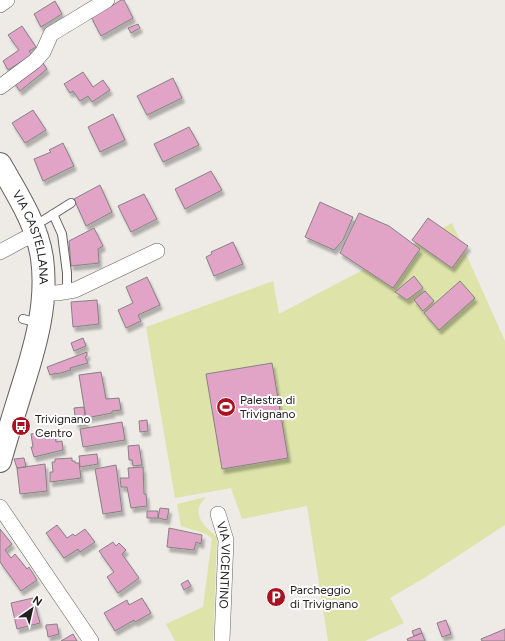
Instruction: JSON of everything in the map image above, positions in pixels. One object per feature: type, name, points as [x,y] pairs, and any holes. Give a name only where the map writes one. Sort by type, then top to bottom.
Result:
[{"type":"main road","name":"VIA CASTELLANA","points":[[0,164],[34,231],[42,257],[44,293],[31,321],[0,461]]},
{"type":"street","points":[[0,5],[6,0]]},
{"type":"street","points":[[0,87],[35,62],[43,52],[51,34],[107,0]]},
{"type":"street","points":[[0,252],[24,239],[34,231]]},
{"type":"street","name":"VIA CASTELLANA","points":[[44,293],[57,293],[75,290],[157,251]]},
{"type":"street","points":[[0,507],[91,641]]},
{"type":"street","name":"VIA VICENTINO","points":[[218,514],[226,540],[222,641]]},
{"type":"lane","points":[[34,231],[44,220],[71,203]]},
{"type":"lane","points":[[53,214],[62,234],[67,273],[67,291]]},
{"type":"green space","points":[[452,223],[505,341],[505,525],[424,578],[390,598],[404,623],[365,641],[328,641],[307,506],[242,519],[231,488],[175,498],[146,327],[273,281],[279,314]]},
{"type":"green space","points":[[206,497],[199,508],[200,519],[203,524],[217,537],[213,641],[175,641],[166,624],[203,607],[212,538],[206,534],[181,526],[177,504]]},
{"type":"building","points":[[121,0],[124,0],[133,18],[101,36],[90,15],[110,7]]},
{"type":"building","points":[[55,1],[62,14],[41,27],[34,14]]},
{"type":"building","points":[[138,24],[140,28],[131,33],[128,28]]},
{"type":"building","points":[[22,26],[36,47],[29,51],[32,55],[8,70],[3,61],[19,50],[8,35]]},
{"type":"building","points":[[41,60],[47,69],[20,91],[12,80]]},
{"type":"building","points":[[83,72],[93,87],[103,80],[110,90],[92,102],[88,96],[80,101],[73,91],[70,93],[64,84]]},
{"type":"building","points":[[173,78],[182,98],[147,115],[137,96]]},
{"type":"building","points":[[33,110],[46,130],[25,143],[12,123]]},
{"type":"building","points":[[113,114],[125,140],[100,152],[88,127]]},
{"type":"building","points":[[189,127],[199,145],[163,162],[154,144]]},
{"type":"building","points":[[63,143],[74,166],[43,181],[34,159],[51,152],[49,150]]},
{"type":"building","points":[[211,171],[222,190],[185,209],[175,189]]},
{"type":"building","points":[[100,185],[112,212],[86,226],[74,199]]},
{"type":"building","points":[[144,194],[157,219],[131,232],[118,206]]},
{"type":"building","points":[[320,202],[353,217],[343,240],[334,250],[305,237]]},
{"type":"building","points":[[359,213],[389,226],[420,249],[393,288],[340,253]]},
{"type":"building","points":[[428,218],[468,246],[452,268],[412,240]]},
{"type":"building","points":[[94,228],[103,246],[98,249],[99,263],[71,266],[69,241]]},
{"type":"building","points":[[233,242],[243,264],[214,276],[206,257],[212,254],[211,252]]},
{"type":"building","points":[[414,276],[423,288],[407,300],[395,292]]},
{"type":"building","points":[[147,277],[160,305],[138,315],[141,321],[126,328],[118,310],[133,303],[126,287]]},
{"type":"building","points":[[460,281],[475,298],[439,330],[424,313]]},
{"type":"building","points":[[425,291],[434,301],[423,311],[414,300]]},
{"type":"building","points":[[97,300],[99,324],[73,327],[71,302]]},
{"type":"building","points":[[83,338],[86,346],[74,351],[71,343]]},
{"type":"building","points":[[87,352],[87,356],[85,357],[88,363],[70,368],[71,370],[50,375],[47,367]]},
{"type":"building","points":[[272,363],[288,458],[222,469],[206,374]]},
{"type":"building","points":[[101,372],[106,399],[119,398],[121,410],[86,418],[79,375]]},
{"type":"building","points":[[84,407],[86,423],[76,424],[74,408]]},
{"type":"building","points":[[147,420],[148,431],[140,432],[139,421]]},
{"type":"building","points":[[122,422],[125,440],[83,447],[80,429]]},
{"type":"building","points":[[43,432],[43,434],[54,432],[56,442],[62,441],[63,450],[34,457],[31,447],[33,447],[31,434]]},
{"type":"building","points":[[139,445],[142,465],[133,466],[132,460],[129,460],[128,446]]},
{"type":"building","points":[[97,454],[98,464],[80,467],[79,456]]},
{"type":"building","points":[[24,458],[26,467],[17,468],[14,459]]},
{"type":"building","points":[[72,458],[72,461],[79,463],[81,478],[50,482],[50,472],[53,472],[52,462],[55,462],[55,459]]},
{"type":"building","points":[[45,464],[47,491],[20,494],[17,468]]},
{"type":"building","points":[[116,465],[122,511],[103,514],[95,469]]},
{"type":"building","points":[[143,467],[144,494],[146,494],[147,506],[131,508],[127,487],[121,487],[120,478],[129,478],[128,468]]},
{"type":"building","points":[[160,508],[169,509],[167,520],[158,518]]},
{"type":"building","points":[[147,511],[158,511],[158,518],[147,518]]},
{"type":"building","points":[[57,525],[67,538],[73,534],[75,536],[85,529],[95,542],[80,552],[78,549],[64,558],[46,533]]},
{"type":"building","points":[[169,528],[202,535],[201,544],[196,542],[194,550],[167,547]]},
{"type":"building","points":[[0,529],[12,544],[5,550],[11,558],[15,554],[27,569],[29,567],[37,580],[21,591],[0,562]]},
{"type":"building","points":[[113,542],[116,546],[119,543],[126,550],[122,554],[139,578],[118,593],[107,577],[114,572],[99,551]]},
{"type":"building","points":[[188,580],[191,586],[184,590],[181,584]]},
{"type":"building","points":[[33,598],[40,623],[17,629],[11,603]]},
{"type":"building","points":[[142,598],[151,613],[135,622],[134,620],[115,631],[104,613],[127,600],[129,605]]},
{"type":"building","points":[[446,620],[451,634],[442,637],[437,623]]},
{"type":"building","points":[[57,624],[59,634],[48,637],[46,625]]},
{"type":"building","points":[[420,628],[422,633],[414,636],[412,631]]},
{"type":"building","points":[[505,629],[505,641],[482,641],[481,639]]},
{"type":"building","points":[[422,633],[425,641],[408,641],[407,639]]},
{"type":"building","points":[[73,634],[77,641],[61,641]]},
{"type":"place","name":"Palestra di Trivignano","points":[[226,407]]},
{"type":"place","name":"Trivignano Centro","points":[[21,426]]},
{"type":"place","name":"Parcheggio di Trivignano","points":[[276,597]]}]
